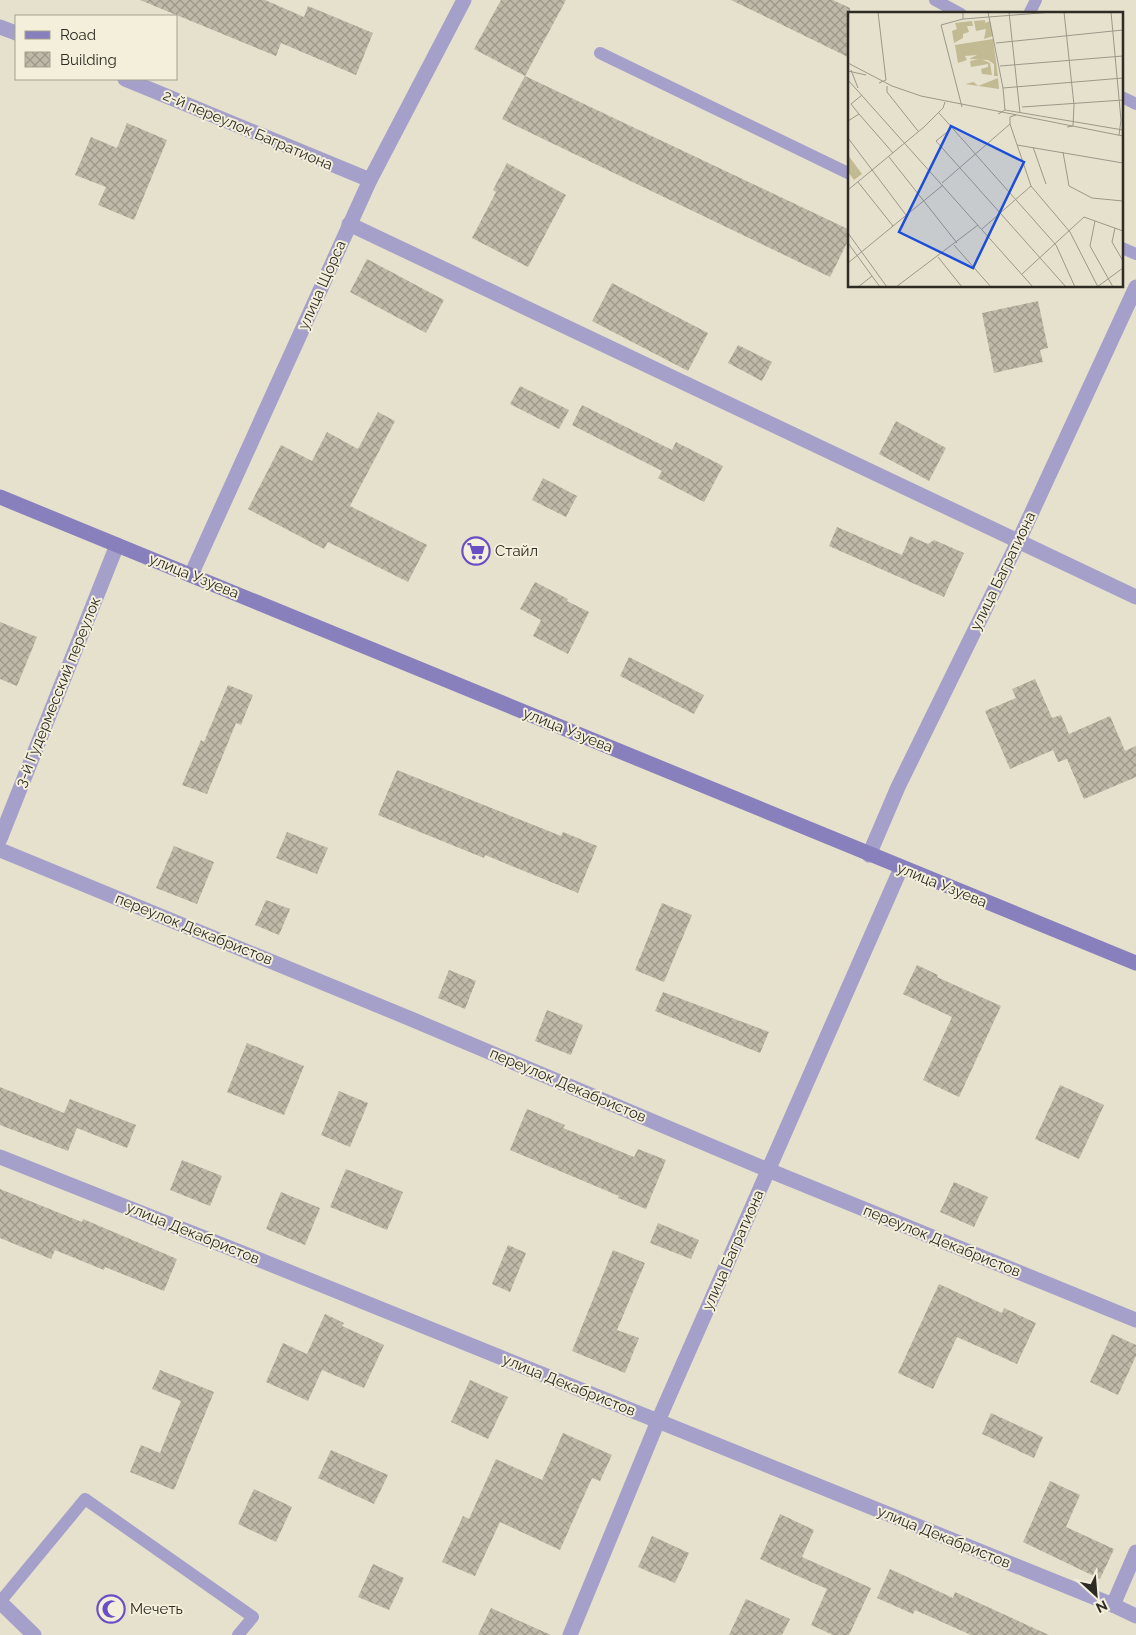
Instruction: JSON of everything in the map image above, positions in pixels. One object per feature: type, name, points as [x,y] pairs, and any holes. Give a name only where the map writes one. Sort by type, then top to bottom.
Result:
[{"type":"main road","name":"улица Узуева","points":[[0,497],[1136,963]]},
{"type":"street","name":"улица Щорса","points":[[191,574],[349,224],[464,0]]},
{"type":"street","points":[[0,27],[15,34]]},
{"type":"street","name":"2-й переулок Багратиона","points":[[127,80],[370,180]]},
{"type":"street","points":[[349,224],[1136,597]]},
{"type":"street","name":"улица Багратиона","points":[[869,855],[898,787],[1019,540],[1136,287]]},
{"type":"street","name":"3-й Гудермесский переулок","points":[[0,839],[117,545]]},
{"type":"street","name":"переулок Декабристов","points":[[0,850],[402,1015],[768,1170],[1136,1320]]},
{"type":"street","name":"улица Багратиона","points":[[570,1635],[658,1421],[901,868]]},
{"type":"street","name":"улица Декабристов","points":[[0,1157],[250,1256],[1113,1605],[1136,1616]]},
{"type":"street","points":[[1113,1605],[1136,1552]]},
{"type":"street","points":[[0,1602],[34,1635]]},
{"type":"lane","points":[[935,0],[957,12]]},
{"type":"lane","points":[[1030,12],[1036,0]]},
{"type":"lane","points":[[600,53],[848,173]]},
{"type":"lane","points":[[1124,98],[1136,104]]},
{"type":"lane","points":[[1124,249],[1136,254]]},
{"type":"lane","points":[[0,1602],[85,1499],[253,1617],[238,1635]]},
{"type":"building","points":[[140,0],[265,0],[304,17],[308,6],[373,33],[356,75],[281,43],[276,56]]},
{"type":"building","points":[[501,0],[566,0],[525,76],[474,49]]},
{"type":"building","points":[[731,0],[833,0],[850,8],[850,12],[848,12],[848,57]]},
{"type":"building","points":[[525,76],[848,229],[848,241],[830,277],[502,119]]},
{"type":"building","points":[[127,123],[167,140],[134,220],[98,205],[106,187],[75,175],[91,137],[117,148]]},
{"type":"building","points":[[507,163],[566,195],[528,267],[472,238],[496,192],[493,190]]},
{"type":"building","points":[[367,259],[444,300],[426,333],[350,292]]},
{"type":"building","points":[[612,283],[708,333],[688,371],[592,321]]},
{"type":"building","points":[[1038,301],[1048,348],[1040,350],[1043,362],[994,373],[982,313]]},
{"type":"building","points":[[738,345],[772,362],[762,381],[728,363]]},
{"type":"building","points":[[520,386],[569,410],[559,429],[510,404]]},
{"type":"building","points":[[582,405],[672,450],[676,442],[723,466],[704,502],[658,478],[662,471],[572,425]]},
{"type":"building","points":[[378,412],[395,421],[350,506],[427,545],[408,582],[328,542],[324,549],[248,509],[281,445],[312,461],[327,432],[358,449]]},
{"type":"building","points":[[896,421],[946,448],[929,481],[879,454]]},
{"type":"building","points":[[543,478],[577,496],[566,517],[532,500]]},
{"type":"building","points":[[837,527],[902,555],[910,536],[928,544],[934,540],[964,553],[944,597],[829,546]]},
{"type":"building","points":[[535,582],[589,612],[568,654],[533,636],[541,620],[520,609]]},
{"type":"building","points":[[0,622],[37,637],[17,686],[0,679]]},
{"type":"building","points":[[629,657],[704,695],[694,714],[620,676]]},
{"type":"building","points":[[1035,679],[1052,718],[1061,715],[1069,734],[1110,716],[1125,751],[1136,746],[1136,777],[1084,799],[1067,759],[1058,762],[1053,750],[1010,769],[985,711],[1016,698],[1012,689]]},
{"type":"building","points":[[228,685],[253,695],[241,725],[236,723],[207,794],[182,785],[201,740],[204,742]]},
{"type":"building","points":[[397,770],[561,836],[563,832],[597,846],[578,893],[485,855],[484,858],[378,815]]},
{"type":"building","points":[[287,832],[328,848],[317,874],[276,858]]},
{"type":"building","points":[[174,846],[214,862],[197,904],[156,888]]},
{"type":"building","points":[[266,900],[290,909],[279,935],[255,925]]},
{"type":"building","points":[[662,903],[692,915],[664,982],[635,970]]},
{"type":"building","points":[[917,965],[938,975],[937,977],[1001,1006],[959,1097],[923,1080],[952,1017],[903,994]]},
{"type":"building","points":[[449,970],[476,981],[465,1009],[438,998]]},
{"type":"building","points":[[663,992],[769,1032],[760,1053],[655,1011]]},
{"type":"building","points":[[547,1010],[583,1025],[571,1055],[535,1041]]},
{"type":"building","points":[[247,1043],[304,1066],[284,1115],[227,1092]]},
{"type":"building","points":[[1060,1085],[1104,1105],[1079,1159],[1035,1139]]},
{"type":"building","points":[[0,1087],[64,1113],[70,1099],[136,1125],[127,1148],[77,1128],[68,1151],[0,1125]]},
{"type":"building","points":[[339,1091],[368,1103],[350,1147],[321,1135]]},
{"type":"building","points":[[527,1109],[565,1125],[563,1128],[634,1157],[638,1149],[666,1160],[646,1209],[510,1150]]},
{"type":"building","points":[[182,1160],[222,1176],[210,1206],[170,1190]]},
{"type":"building","points":[[346,1169],[403,1192],[387,1230],[330,1207]]},
{"type":"building","points":[[954,1182],[988,1197],[974,1227],[940,1212]]},
{"type":"building","points":[[0,1189],[82,1222],[83,1219],[177,1259],[164,1291],[105,1267],[104,1270],[55,1250],[51,1259],[0,1238]]},
{"type":"building","points":[[281,1192],[320,1208],[305,1245],[266,1229]]},
{"type":"building","points":[[658,1223],[699,1240],[691,1259],[650,1243]]},
{"type":"building","points":[[508,1245],[526,1253],[510,1292],[492,1284]]},
{"type":"building","points":[[613,1250],[645,1263],[617,1330],[639,1338],[625,1373],[572,1351]]},
{"type":"building","points":[[939,1284],[1002,1313],[1004,1308],[1036,1323],[1017,1364],[957,1337],[933,1389],[898,1373]]},
{"type":"building","points":[[325,1314],[344,1323],[342,1326],[384,1345],[364,1388],[322,1370],[308,1401],[266,1382],[283,1343],[307,1354]]},
{"type":"building","points":[[1112,1334],[1136,1345],[1136,1356],[1118,1395],[1090,1382]]},
{"type":"building","points":[[160,1370],[214,1392],[174,1490],[130,1472],[141,1445],[160,1453],[181,1401],[152,1389]]},
{"type":"building","points":[[470,1380],[508,1397],[488,1439],[451,1422]]},
{"type":"building","points":[[991,1413],[1043,1437],[1034,1458],[982,1434]]},
{"type":"building","points":[[563,1433],[612,1455],[600,1481],[592,1478],[560,1550],[500,1522],[475,1576],[442,1562],[463,1516],[469,1519],[496,1459],[542,1480]]},
{"type":"building","points":[[331,1450],[388,1475],[374,1504],[318,1478]]},
{"type":"building","points":[[1050,1481],[1080,1495],[1066,1527],[1114,1549],[1100,1579],[1023,1542]]},
{"type":"building","points":[[254,1489],[292,1507],[276,1542],[238,1524]]},
{"type":"building","points":[[780,1514],[814,1530],[802,1557],[871,1588],[849,1635],[833,1635],[811,1625],[827,1589],[760,1559]]},
{"type":"building","points":[[652,1536],[689,1553],[675,1583],[638,1567]]},
{"type":"building","points":[[373,1564],[404,1578],[389,1610],[358,1597]]},
{"type":"building","points":[[890,1569],[953,1598],[955,1592],[1049,1635],[971,1635],[915,1610],[913,1614],[877,1598]]},
{"type":"building","points":[[746,1599],[790,1619],[782,1635],[729,1635]]},
{"type":"building","points":[[491,1608],[551,1635],[478,1635]]},
{"type":"place","name":"Стайл","points":[[476,551]]},
{"type":"place","name":"Мечеть","points":[[111,1609]]}]
